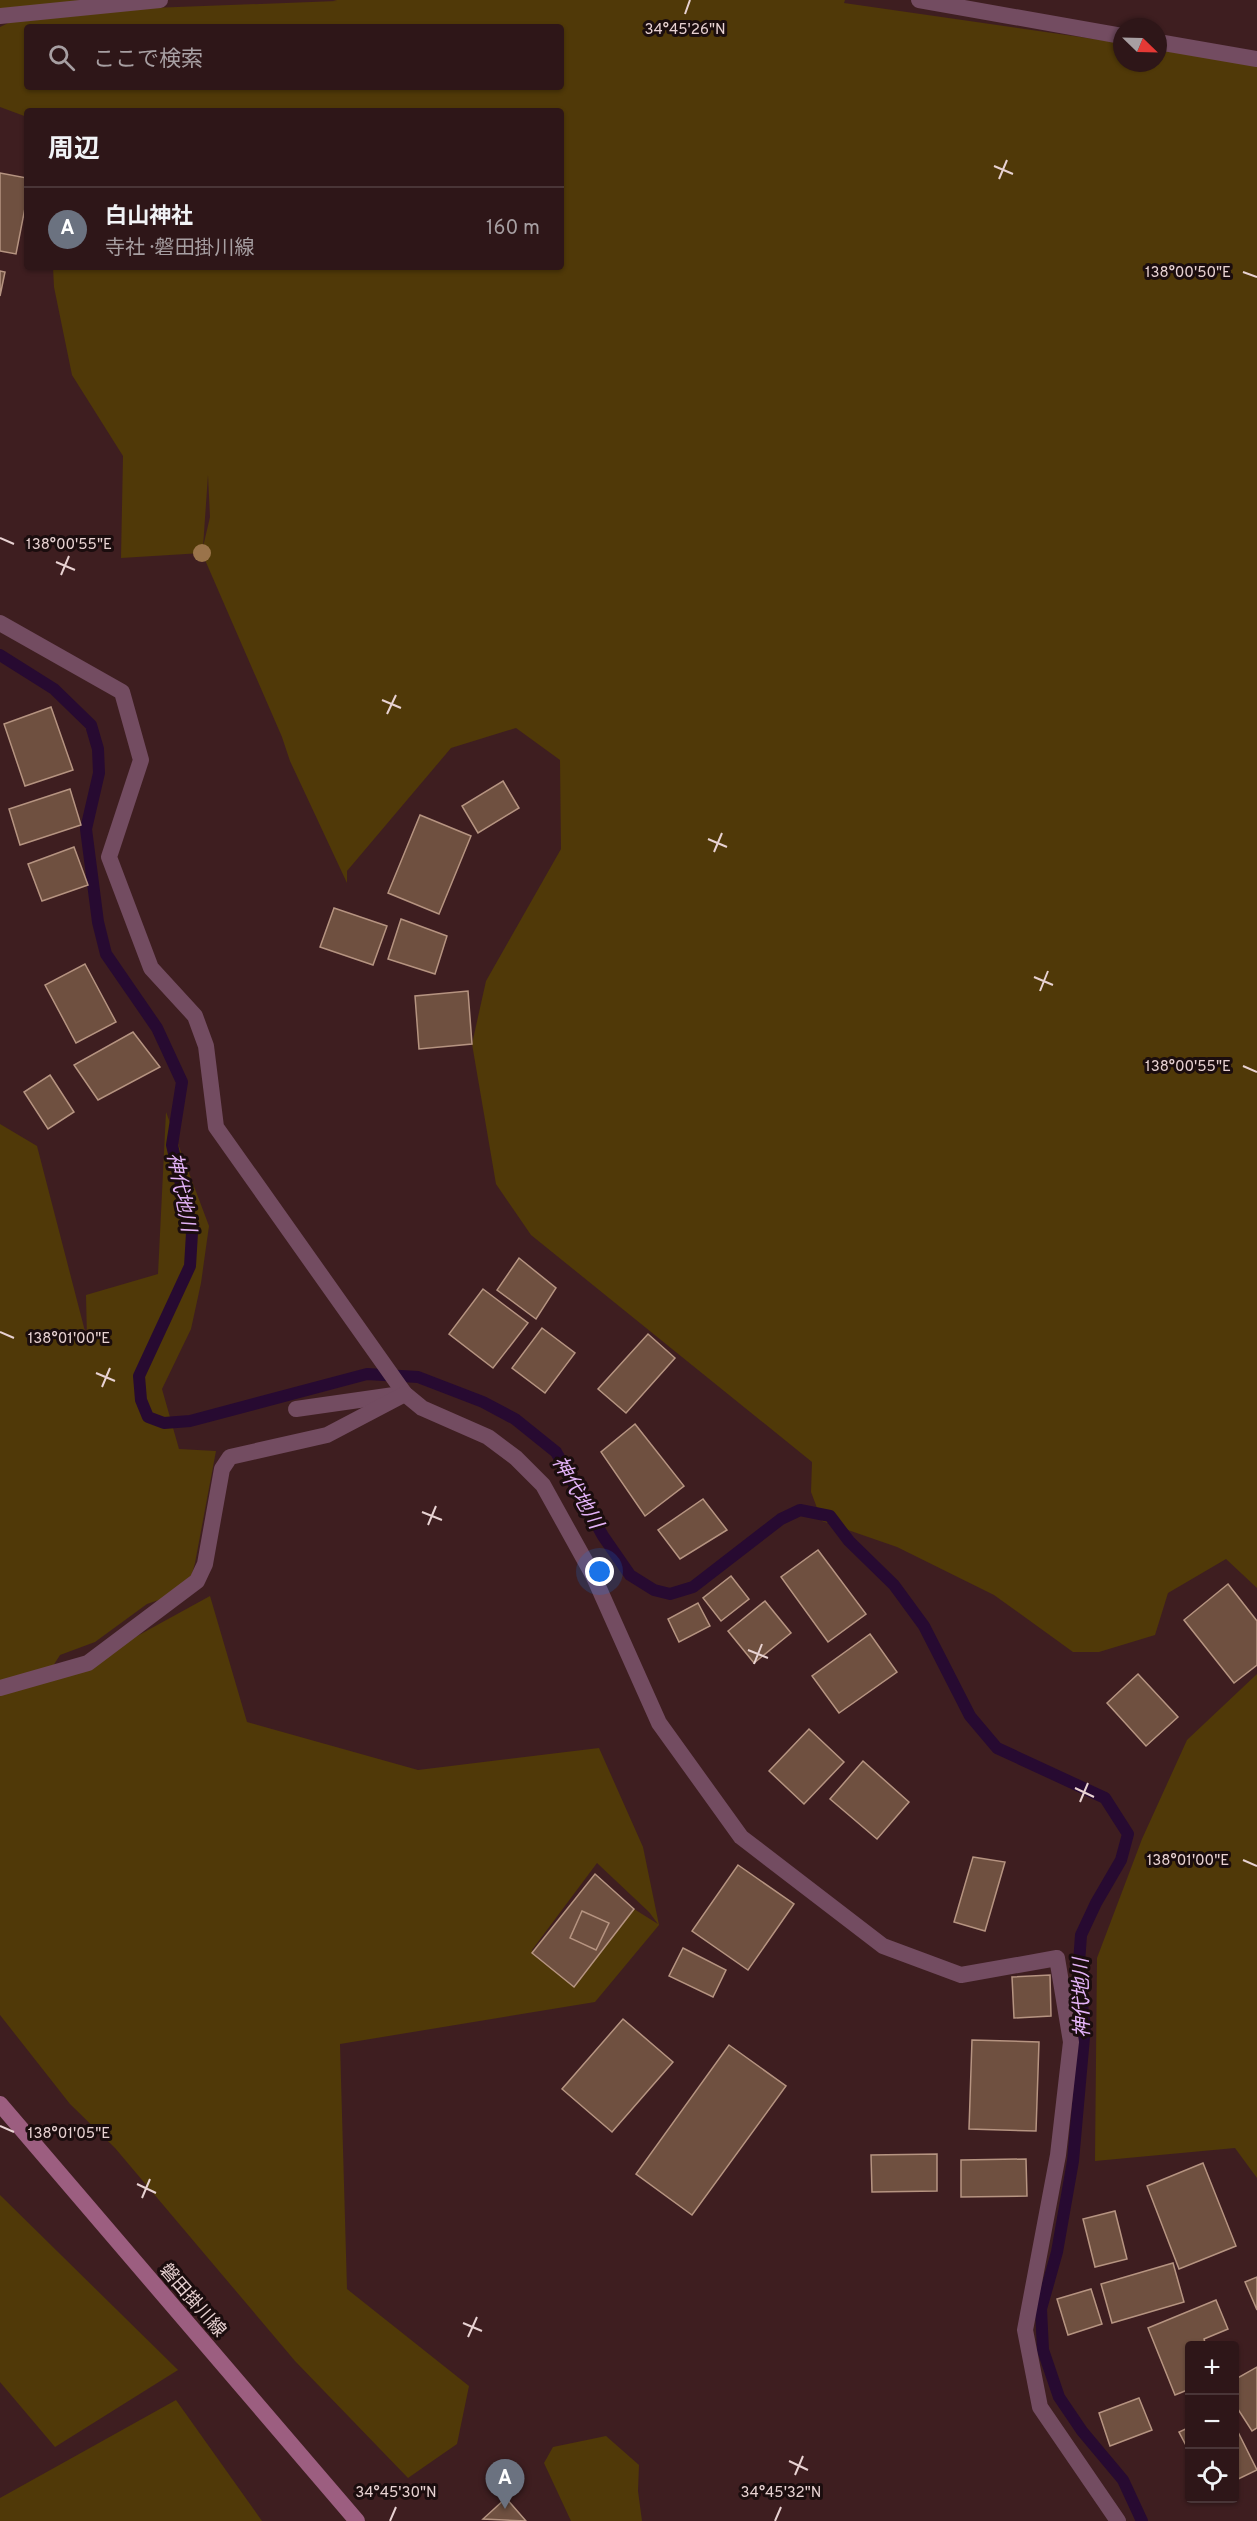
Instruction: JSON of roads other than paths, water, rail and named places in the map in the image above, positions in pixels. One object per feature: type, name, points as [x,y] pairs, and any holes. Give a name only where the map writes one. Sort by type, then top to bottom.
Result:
[{"type":"main road","name":"磐田掛川線","points":[[0,2104],[357,2521]]},
{"type":"street","points":[[0,16],[160,0]]},
{"type":"street","points":[[919,0],[1113,34]]},
{"type":"street","points":[[1167,44],[1257,59]]},
{"type":"street","points":[[0,623],[122,692],[141,760],[109,857],[151,968],[195,1016],[206,1046],[216,1127],[403,1390],[422,1408],[488,1437],[516,1458],[543,1485],[593,1575],[659,1723],[741,1837],[884,1946],[961,1975],[1057,1958],[1071,2042],[1058,2155],[1024,2330],[1040,2407],[1118,2521]]},
{"type":"street","points":[[296,1409],[403,1390]]},
{"type":"street","points":[[0,1688],[88,1663],[197,1581],[205,1564],[222,1469],[230,1457],[327,1435],[403,1390]]},
{"type":"waterway","name":"神代地川","points":[[0,655],[54,689],[91,725],[98,749],[99,773],[86,829],[98,922],[106,954],[157,1028],[182,1082],[172,1145],[192,1233],[190,1266],[139,1376],[141,1400],[148,1417],[164,1423],[190,1421],[367,1374],[418,1377],[483,1402],[515,1419],[556,1452],[603,1536],[630,1575],[654,1590],[670,1594],[693,1587],[781,1519],[800,1510],[830,1516],[849,1541],[894,1585],[924,1626],[970,1716],[997,1748],[1105,1798],[1128,1834],[1121,1860],[1096,1903],[1081,1935],[1078,1977],[1085,2026],[1073,2161],[1057,2252],[1041,2309],[1043,2350],[1059,2397],[1082,2431],[1123,2480],[1142,2521]]},
{"type":"place","name":"白山神社","points":[[505,2509]]}]
